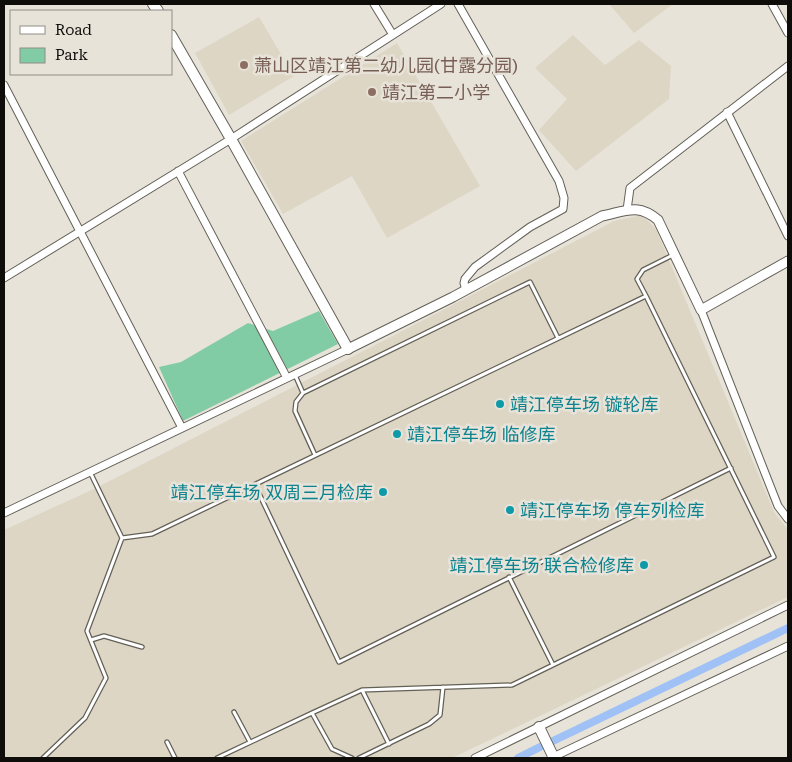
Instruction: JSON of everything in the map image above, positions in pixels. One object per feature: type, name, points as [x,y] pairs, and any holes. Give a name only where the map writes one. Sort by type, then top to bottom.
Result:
[{"type":"main road","points":[[172,37],[348,349]]},
{"type":"main road","points":[[538,727],[553,758]]},
{"type":"street","points":[[374,4],[393,35]]},
{"type":"street","points":[[4,278],[231,139],[441,4]]},
{"type":"street","points":[[458,4],[560,181],[564,198],[563,209],[530,227],[476,267],[465,279],[466,290]]},
{"type":"street","points":[[772,4],[788,33]]},
{"type":"street","points":[[627,210],[630,188],[788,66]]},
{"type":"street","points":[[4,85],[182,428]]},
{"type":"street","points":[[728,112],[788,236]]},
{"type":"street","points":[[178,171],[287,378]]},
{"type":"street","points":[[4,513],[348,349],[466,290],[602,216],[635,209],[648,211],[658,220],[675,254],[701,310],[778,506],[788,519]]},
{"type":"street","points":[[701,310],[788,261]]},
{"type":"street","points":[[475,758],[788,605]]},
{"type":"street","points":[[553,758],[788,646]]},
{"type":"lane","points":[[217,758],[362,690],[512,685],[774,557],[637,279],[643,270],[675,254]]},
{"type":"lane","points":[[315,455],[295,411],[296,402],[303,392],[530,282],[558,338]]},
{"type":"lane","points":[[122,538],[152,534],[646,296]]},
{"type":"lane","points":[[294,374],[303,392]]},
{"type":"lane","points":[[255,485],[339,662],[731,468]]},
{"type":"lane","points":[[43,758],[85,718],[106,678],[87,631],[122,538],[90,472]]},
{"type":"lane","points":[[509,577],[553,665]]},
{"type":"lane","points":[[91,640],[104,636],[142,647]]},
{"type":"lane","points":[[358,758],[429,724],[440,715],[443,687]]},
{"type":"lane","points":[[362,690],[389,744]]},
{"type":"lane","points":[[234,712],[250,742]]},
{"type":"lane","points":[[312,713],[332,749],[352,758]]},
{"type":"lane","points":[[168,742],[175,758]]},
{"type":"lane","points":[[226,754],[228,758]]},
{"type":"shaded area","points":[[609,4],[673,4],[634,33]]},
{"type":"shaded area","name":"萧山区靖江第二幼儿园(甘露分园)","points":[[259,17],[294,76],[229,115],[195,53]]},
{"type":"shaded area","points":[[573,35],[605,65],[639,40],[671,66],[669,99],[576,171],[539,130],[567,99],[535,68]]},
{"type":"shaded area","name":"靖江第二小学","points":[[397,43],[480,186],[387,238],[352,176],[283,214],[241,141]]},
{"type":"shaded area","points":[[642,215],[656,229],[774,512],[788,530],[788,597],[452,758],[4,758],[4,530],[96,488],[614,221]]},
{"type":"green space","points":[[319,311],[338,344],[183,421],[159,367],[181,362],[248,323],[273,331]]},
{"type":"waterway","points":[[553,741],[788,628]]},
{"type":"waterway","points":[[518,758],[540,747]]},
{"type":"place","name":"萧山区靖江第二幼儿园(甘露分园)","points":[[244,65]]},
{"type":"place","name":"靖江第二小学","points":[[372,92]]},
{"type":"place","name":"靖江停车场 镟轮库","points":[[500,404]]},
{"type":"place","name":"靖江停车场 临修库","points":[[397,434]]},
{"type":"place","name":"靖江停车场 双周三月检库","points":[[383,492]]},
{"type":"place","name":"靖江停车场 停车列检库","points":[[510,510]]},
{"type":"place","name":"靖江停车场 联合检修库","points":[[644,565]]}]
